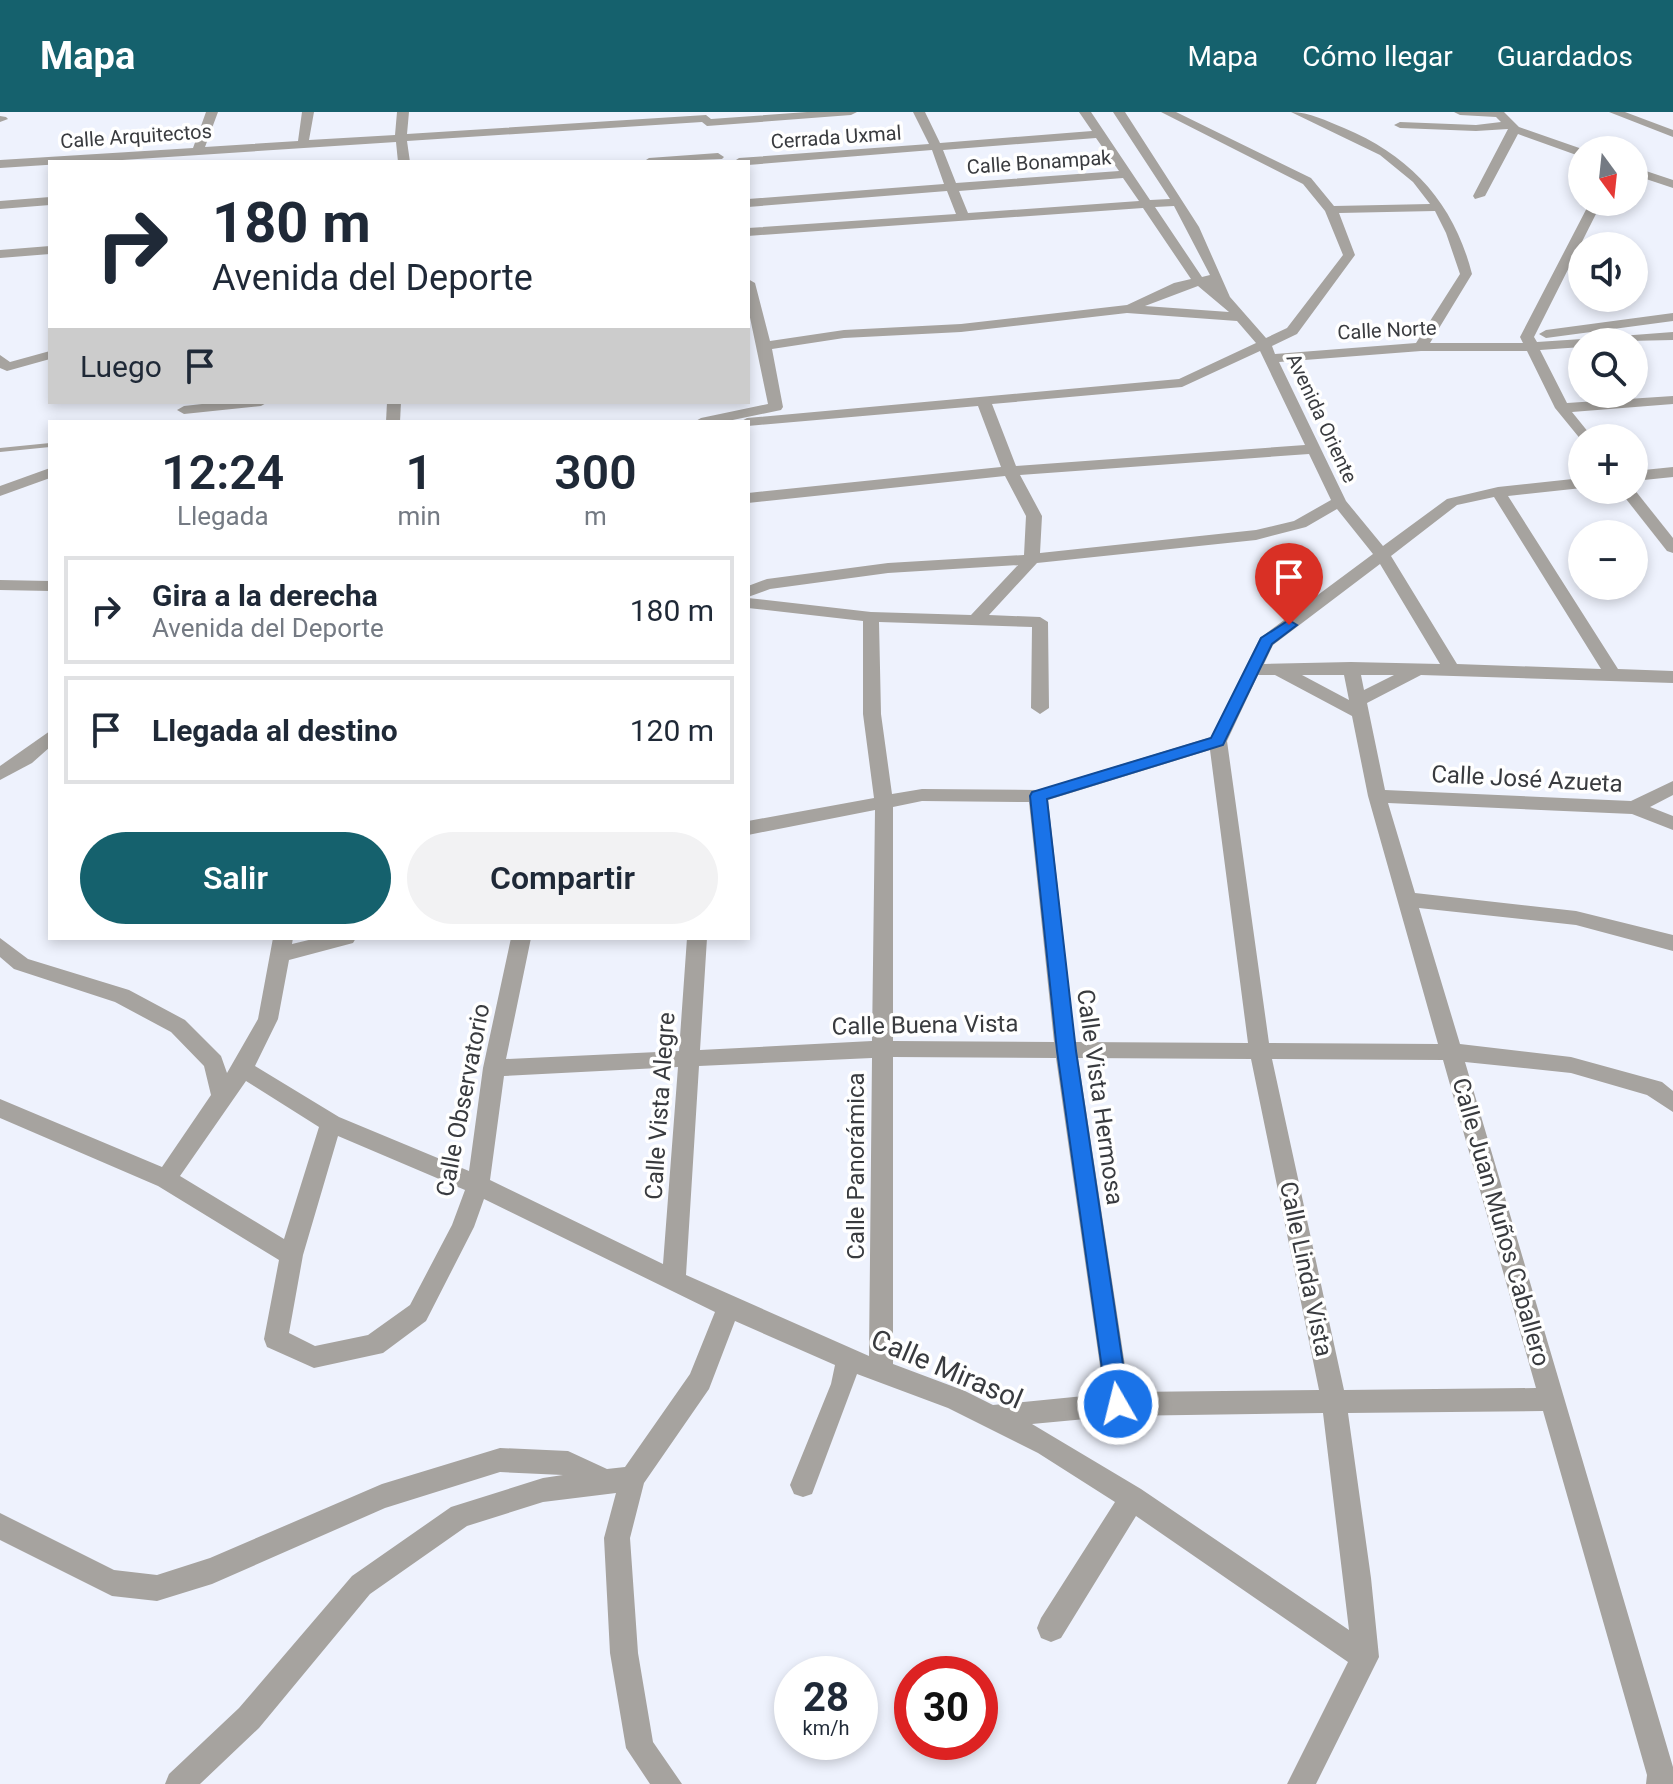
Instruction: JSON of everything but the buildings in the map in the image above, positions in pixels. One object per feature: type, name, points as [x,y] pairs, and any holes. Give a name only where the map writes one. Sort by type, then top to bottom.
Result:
[{"type":"street","points":[[198,150],[212,112]]},
{"type":"street","points":[[303,144],[308,112]]},
{"type":"street","points":[[403,112],[401,138],[404,160]]},
{"type":"street","points":[[654,160],[712,136],[851,112]]},
{"type":"street","points":[[919,112],[928,126],[963,217]]},
{"type":"street","name":"Avenida Oriente","points":[[1085,112],[1198,280],[1224,298],[1268,351],[1311,449],[1339,502],[1383,556],[1452,669]]},
{"type":"street","name":"Avenida Oriente","points":[[1119,112],[1219,278],[1224,298]]},
{"type":"street","points":[[750,422],[1182,383],[1268,351],[1292,331],[1349,255],[1331,210],[1307,181],[1167,112]]},
{"type":"street","points":[[1297,112],[1367,142],[1402,164],[1439,207],[1459,241],[1466,274],[1421,347]]},
{"type":"street","points":[[1460,112],[1497,113],[1512,127]]},
{"type":"street","points":[[1615,112],[1634,116],[1673,134]]},
{"type":"street","points":[[1400,125],[1512,127],[1568,148]]},
{"type":"street","points":[[1479,196],[1512,127]]},
{"type":"street","name":"Cerrada Uxmal","points":[[750,161],[1097,134]]},
{"type":"street","name":"Calle Arquitectos","points":[[94,160],[198,150],[401,138],[712,136]]},
{"type":"street","name":"Calle Arquitectos","points":[[0,164],[48,162]]},
{"type":"street","name":"Calle Bonampak","points":[[750,203],[1128,174]]},
{"type":"street","points":[[1648,176],[1673,184]]},
{"type":"street","points":[[0,205],[48,201]]},
{"type":"street","points":[[750,232],[1176,202]]},
{"type":"street","points":[[1331,210],[1439,207]]},
{"type":"street","points":[[1575,424],[1562,408],[1529,342],[1589,216]]},
{"type":"street","points":[[0,254],[48,250]]},
{"type":"street","points":[[1127,309],[1198,280],[1219,278]]},
{"type":"street","points":[[711,420],[776,407],[765,351],[750,300]]},
{"type":"street","points":[[750,357],[765,351],[844,334],[961,328],[1127,309],[1241,317]]},
{"type":"street","name":"Calle Norte","points":[[1268,351],[1504,345],[1673,317]]},
{"type":"street","points":[[1648,338],[1673,336]]},
{"type":"street","name":"Calle Norte","points":[[1529,342],[1568,343]]},
{"type":"street","points":[[0,359],[7,367],[48,356]]},
{"type":"street","points":[[1562,408],[1673,400]]},
{"type":"street","points":[[974,621],[1032,559],[1034,516],[1010,471],[984,402]]},
{"type":"street","points":[[184,410],[242,404]]},
{"type":"street","points":[[750,498],[1010,471],[1311,449]]},
{"type":"street","points":[[1648,475],[1673,472]]},
{"type":"street","points":[[0,491],[48,474]]},
{"type":"street","points":[[750,828],[884,810],[922,795],[1038,796],[1218,741],[1266,642],[1452,502],[1498,492],[1568,484]]},
{"type":"street","points":[[1498,492],[1612,673]]},
{"type":"street","points":[[750,591],[767,584],[888,568],[1032,559],[1256,535],[1300,524],[1339,502]]},
{"type":"street","points":[[1638,504],[1673,548]]},
{"type":"street","points":[[0,585],[48,586]]},
{"type":"street","points":[[750,603],[871,617],[1040,622],[1040,708]]},
{"type":"street","name":"Calle Panorámica","points":[[871,617],[872,714],[884,810],[881,1370]]},
{"type":"street","name":"Calle Juan Muños Caballero","points":[[1351,667],[1377,796],[1665,1779]]},
{"type":"street","points":[[1251,670],[1419,668],[1673,677]]},
{"type":"street","points":[[1276,669],[1357,707],[1419,668]]},
{"type":"street","points":[[0,774],[26,759],[48,739]]},
{"type":"street","name":"Calle Linda Vista","points":[[1218,741],[1260,1053],[1334,1401],[1358,1578],[1365,1657]]},
{"type":"street","points":[[1634,808],[1673,787]]},
{"type":"street","name":"Calle Vista Hermosa","points":[[1038,796],[1066,1051],[1118,1404]]},
{"type":"street","name":"Calle José Azueta","points":[[1377,796],[1634,808],[1673,823]]},
{"type":"street","points":[[1409,900],[1530,912],[1637,929],[1673,943]]},
{"type":"street","points":[[166,1179],[243,1069],[268,1019],[282,946],[330,940]]},
{"type":"street","name":"Calle Observatorio","points":[[291,1255],[276,1339],[314,1357],[374,1345],[418,1313],[463,1227],[478,1185],[494,1068],[521,940]]},
{"type":"street","name":"Calle Vista Alegre","points":[[674,1278],[697,940]]},
{"type":"street","points":[[0,946],[21,964],[122,996],[178,1026],[214,1062],[222,1096]]},
{"type":"street","name":"Calle Buena Vista","points":[[494,1068],[883,1049],[1452,1052],[1571,1065],[1654,1088],[1673,1103]]},
{"type":"street","name":"Calle Mirasol","points":[[243,1069],[331,1123],[478,1185],[729,1307],[848,1359],[956,1399],[1047,1445],[1132,1498],[1365,1657]]},
{"type":"street","points":[[0,1108],[166,1179],[291,1255],[331,1123]]},
{"type":"street","points":[[668,1784],[640,1748],[624,1653],[617,1538],[619,1479],[700,1381],[729,1307]]},
{"type":"street","points":[[803,1485],[843,1384],[848,1359]]},
{"type":"street","points":[[990,1417],[1118,1404],[1552,1399]]},
{"type":"street","points":[[0,1526],[112,1583],[157,1588],[212,1571],[382,1496],[500,1460],[568,1463],[619,1479]]},
{"type":"street","points":[[179,1784],[249,1718],[361,1585],[460,1516],[543,1490],[619,1479]]},
{"type":"street","points":[[1051,1628],[1132,1498]]},
{"type":"street","points":[[1301,1784],[1365,1657]]},
{"type":"lane","points":[[0,450],[48,445]]},
{"type":"route","points":[[1118,1404],[1066,1051],[1038,796],[1218,741],[1266,642],[1289,625]]}]
